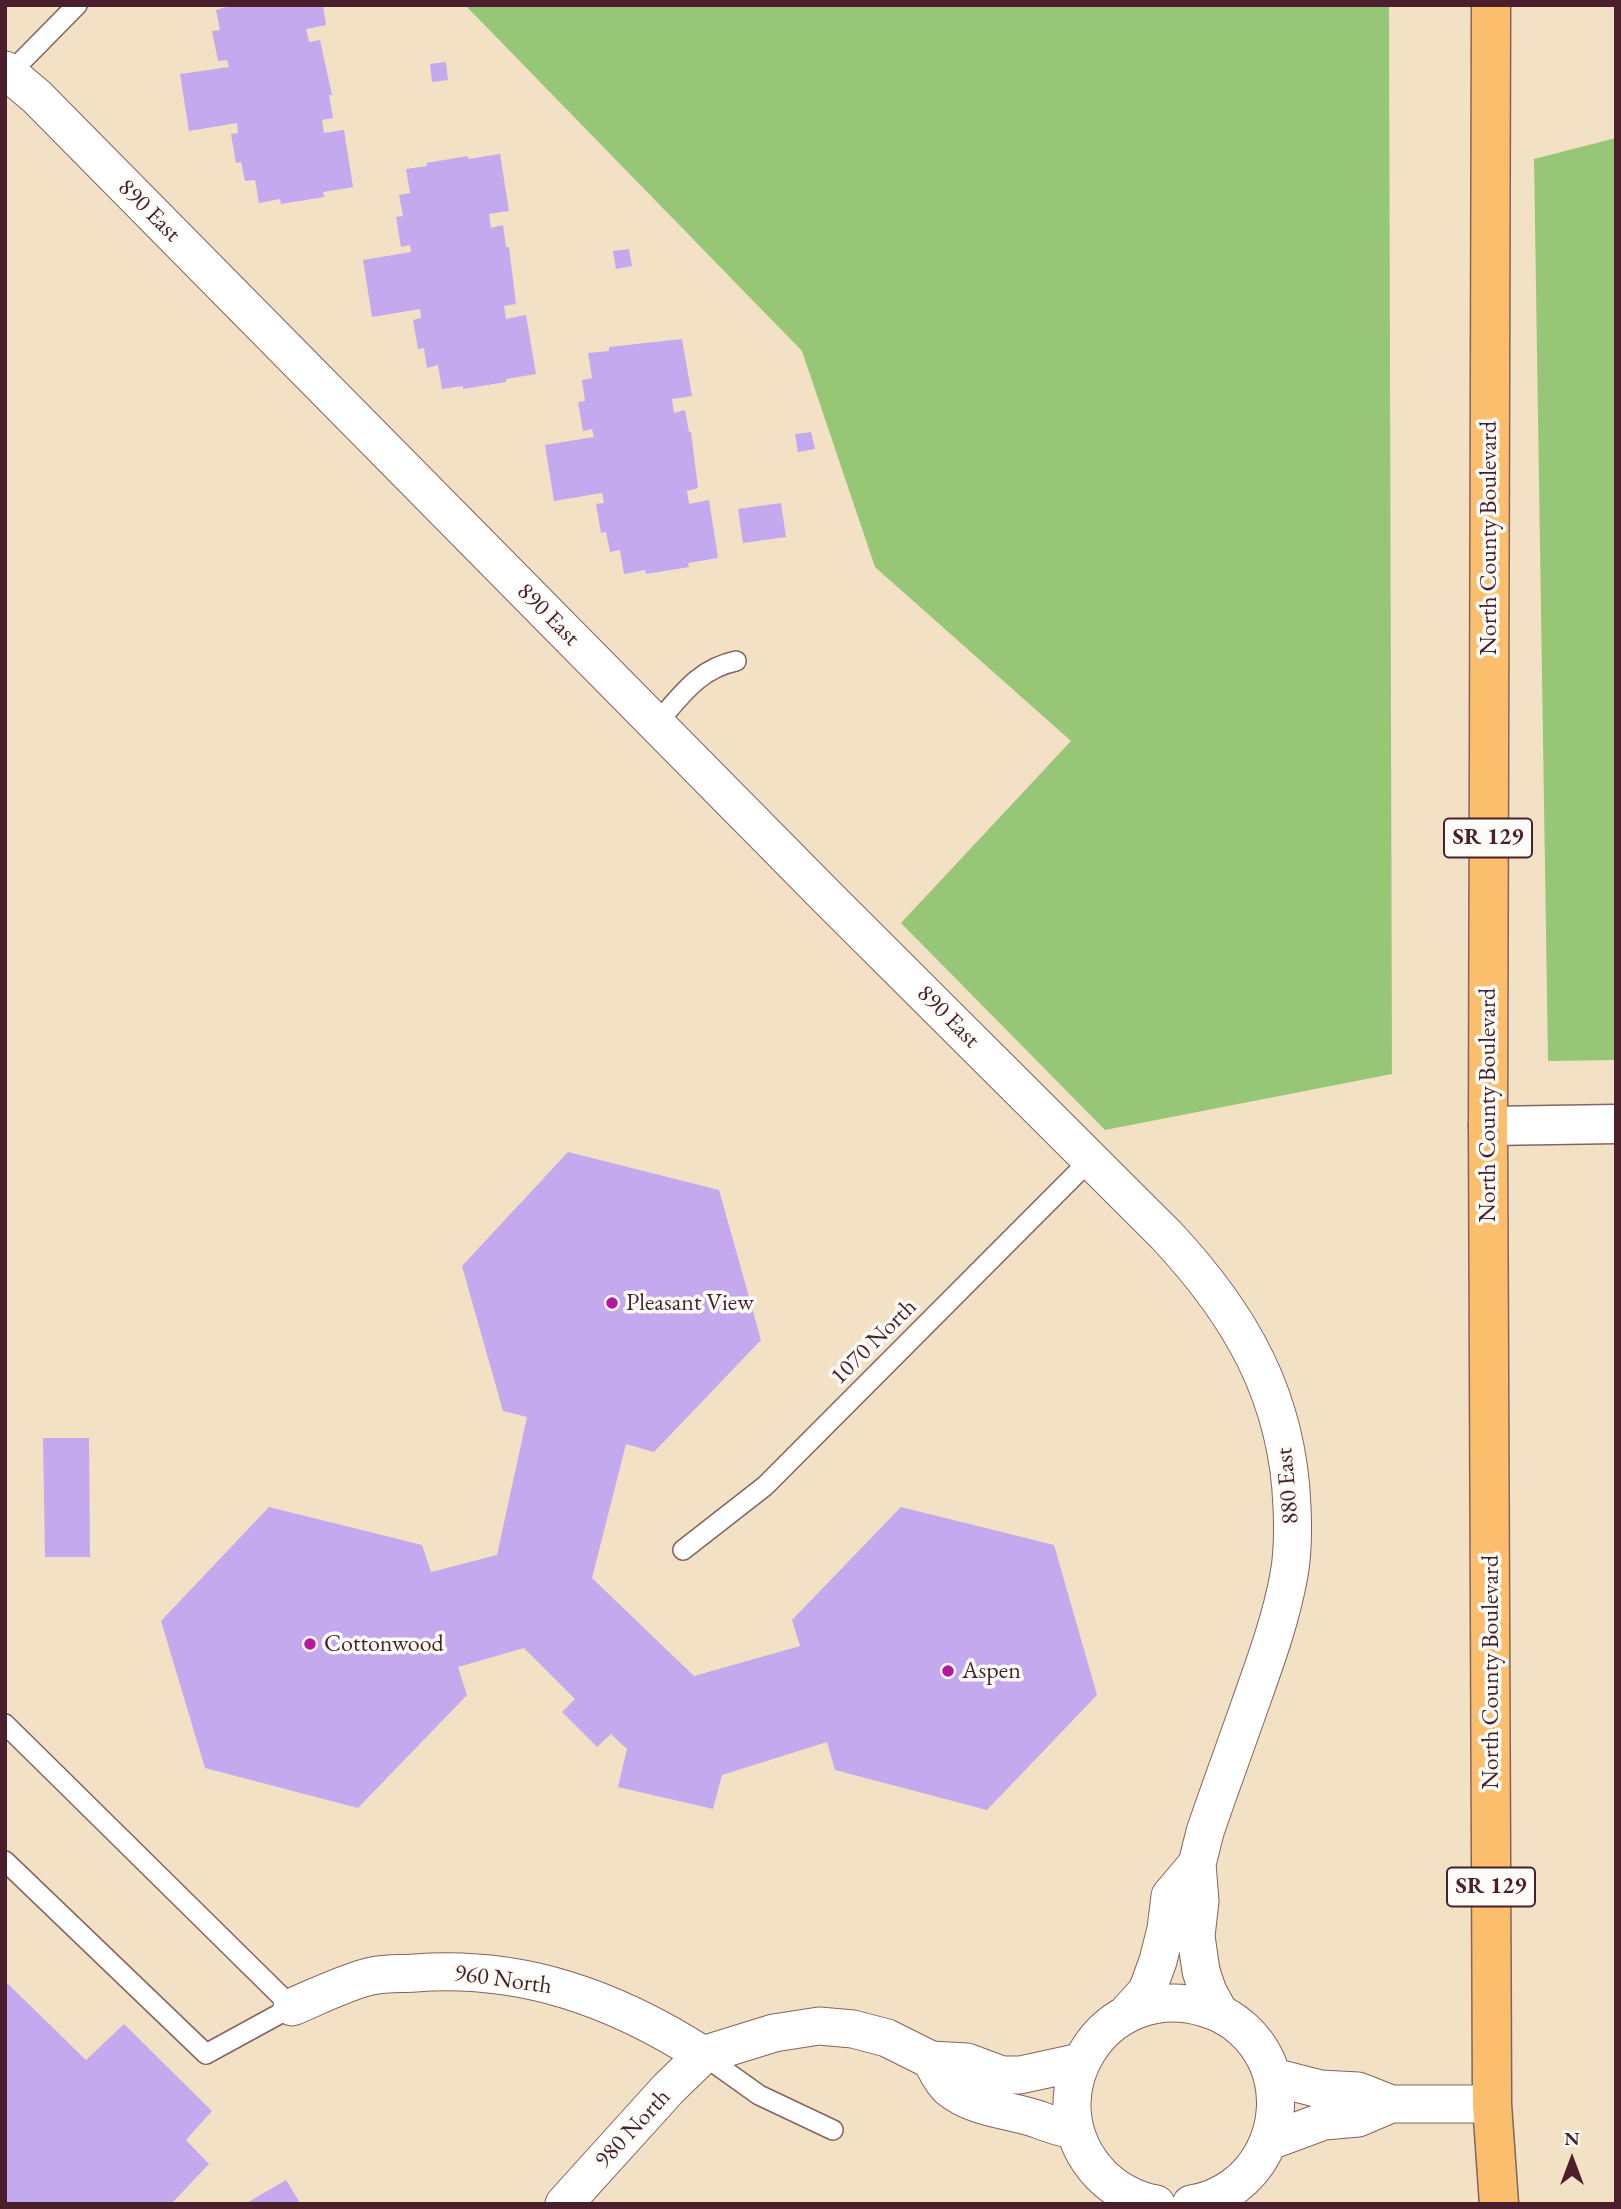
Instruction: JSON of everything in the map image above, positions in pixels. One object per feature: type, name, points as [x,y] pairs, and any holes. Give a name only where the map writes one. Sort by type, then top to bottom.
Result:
[{"type":"main road","name":"North County Boulevard","points":[[1491,5],[1488,1126],[1492,2104],[1499,2204]]},
{"type":"street","name":"890 East","points":[[7,72],[37,97],[656,724],[1091,1159]]},
{"type":"street","points":[[1488,1126],[1616,1124]]},
{"type":"street","name":"880 East","points":[[1091,1159],[1192,1263],[1240,1327],[1260,1365],[1285,1441],[1291,1483],[1293,1528],[1290,1574],[1273,1641],[1205,1832],[1197,1864],[1200,1901],[1196,1936],[1198,1953],[1208,1992],[1219,2012]]},
{"type":"street","name":"880 East","points":[[1129,2012],[1147,1990],[1154,1971],[1166,1929],[1170,1896],[1197,1864]]},
{"type":"street","name":"960 North","points":[[292,2007],[372,1976],[441,1971],[482,1973],[547,1983],[605,2002],[661,2029],[703,2055]]},
{"type":"street","points":[[1147,2203],[1112,2186],[1088,2161],[1074,2130],[1072,2096],[1080,2062],[1100,2033],[1129,2012],[1159,2003],[1190,2003],[1219,2012],[1244,2028],[1262,2051],[1273,2077],[1276,2109],[1270,2141],[1255,2167],[1233,2188],[1200,2203]]},
{"type":"street","points":[[703,2055],[796,2028],[836,2026],[870,2032],[931,2060],[967,2062],[1002,2075],[1020,2075],[1080,2062]]},
{"type":"street","name":"980 North","points":[[564,2204],[668,2089],[703,2055]]},
{"type":"street","points":[[931,2060],[947,2086],[967,2099],[993,2109],[1038,2119],[1056,2128],[1074,2130]]},
{"type":"street","points":[[1273,2077],[1320,2089],[1358,2091],[1391,2104],[1492,2104]]},
{"type":"street","points":[[1270,2141],[1324,2121],[1357,2118],[1391,2104]]},
{"type":"lane","points":[[7,72],[77,5]]},
{"type":"lane","points":[[656,724],[705,671],[721,664],[736,662]]},
{"type":"lane","name":"1070 North","points":[[683,1550],[765,1486],[1091,1159]]},
{"type":"lane","points":[[5,1724],[292,2007],[206,2054],[5,1861]]},
{"type":"lane","points":[[703,2055],[759,2095],[833,2130]]},
{"type":"green space","points":[[465,5],[1389,5],[1392,1074],[1105,1130],[901,923],[1071,741],[875,567],[802,351]]},
{"type":"green space","points":[[1616,138],[1616,1060],[1548,1061],[1534,159]]},
{"type":"building","points":[[227,5],[323,5],[326,25],[306,29],[309,42],[320,40],[332,95],[329,95],[333,118],[322,120],[324,133],[344,130],[353,187],[323,192],[324,197],[281,204],[280,199],[259,203],[255,180],[245,181],[241,162],[236,163],[231,134],[238,133],[237,123],[189,131],[180,74],[229,67],[227,60],[218,61],[212,31],[220,30],[216,10]]},
{"type":"building","points":[[446,62],[448,80],[432,82],[430,64]]},
{"type":"building","points":[[500,154],[509,211],[489,214],[491,228],[503,225],[506,247],[509,247],[516,304],[504,306],[506,319],[526,315],[536,374],[463,389],[463,386],[442,389],[438,365],[427,368],[424,348],[418,349],[413,320],[421,318],[420,309],[372,317],[363,260],[411,252],[410,245],[401,247],[396,217],[403,216],[399,195],[410,193],[406,169],[468,156],[468,159]]},
{"type":"building","points":[[629,249],[632,266],[616,269],[613,251]]},
{"type":"building","points":[[682,339],[692,396],[672,399],[674,413],[685,410],[691,432],[698,488],[687,491],[689,504],[709,500],[718,558],[688,563],[689,567],[646,574],[645,570],[624,574],[620,550],[610,552],[606,532],[601,533],[596,504],[604,503],[602,493],[554,501],[545,445],[594,437],[592,429],[583,431],[578,402],[585,401],[582,380],[592,378],[588,353],[609,351],[609,347]]},
{"type":"building","points":[[811,432],[815,449],[798,452],[795,434]]},
{"type":"building","points":[[781,503],[786,537],[743,543],[738,509]]},
{"type":"building","points":[[568,1152],[719,1190],[761,1340],[654,1452],[626,1444],[592,1578],[694,1676],[800,1646],[792,1620],[901,1507],[1054,1545],[1097,1695],[987,1810],[835,1770],[827,1742],[722,1775],[713,1809],[618,1787],[627,1749],[611,1734],[597,1747],[562,1712],[575,1699],[524,1648],[458,1667],[467,1695],[358,1808],[205,1768],[161,1621],[269,1507],[422,1545],[431,1572],[497,1555],[527,1417],[503,1411],[462,1266]]},
{"type":"building","points":[[43,1438],[89,1438],[90,1557],[45,1557]]},
{"type":"building","points":[[5,1981],[86,2060],[124,2024],[212,2111],[186,2140],[209,2164],[171,2204],[5,2204]]},
{"type":"building","points":[[286,2180],[299,2201],[295,2204],[245,2204]]},
{"type":"place","name":"Pleasant View","points":[[612,1303]]},
{"type":"place","name":"Cottonwood","points":[[310,1644]]},
{"type":"place","name":"Aspen","points":[[948,1671]]}]
